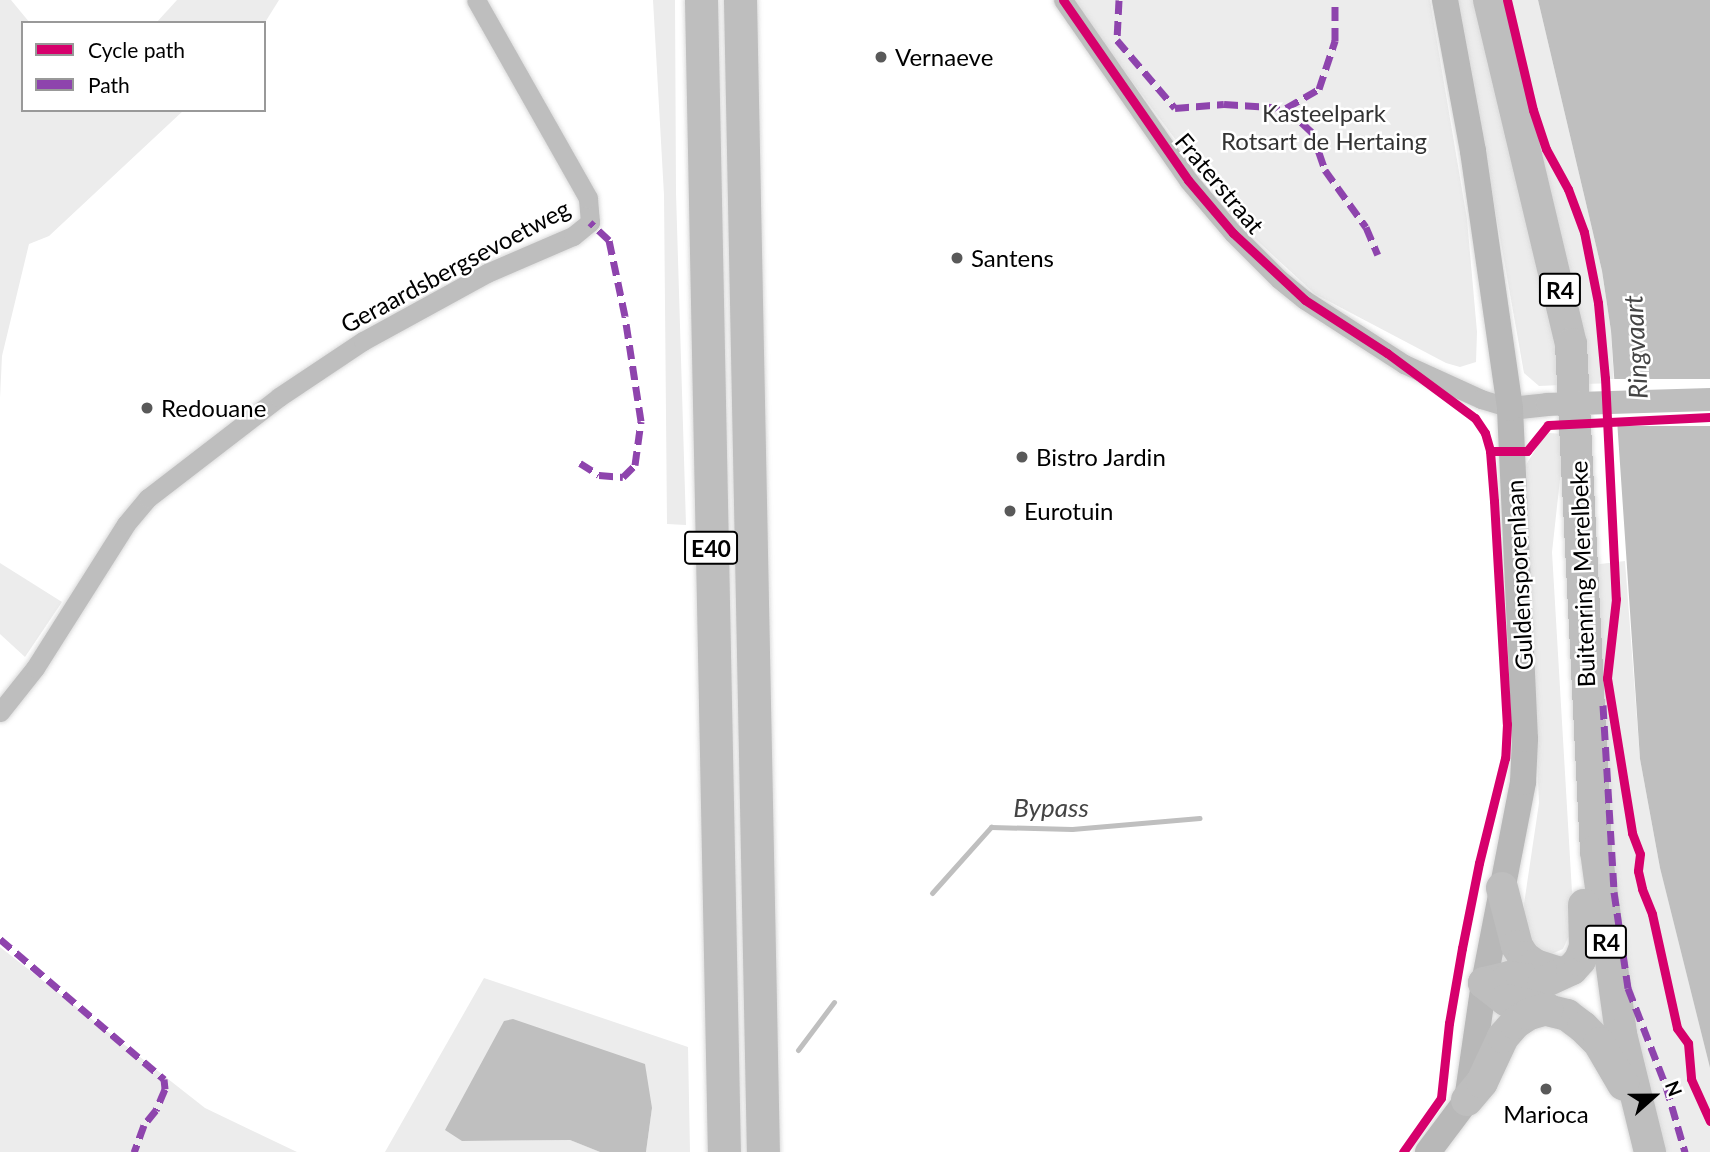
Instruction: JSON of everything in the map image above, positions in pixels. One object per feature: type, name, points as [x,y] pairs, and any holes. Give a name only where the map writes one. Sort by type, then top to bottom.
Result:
[{"type":"highway","name":"E40","points":[[701,0],[724,1152]]},
{"type":"highway","name":"E40","points":[[740,0],[763,1152]]},
{"type":"highway","name":"Buitenring Merelbeke","points":[[1489,0],[1571,344],[1596,851],[1611,976],[1650,1152]]},
{"type":"highway","points":[[1485,983],[1510,977],[1544,982],[1580,960],[1587,931],[1576,809],[1590,767]]},
{"type":"highway","points":[[1502,888],[1517,946],[1524,957],[1535,965],[1561,974]]},
{"type":"highway","points":[[1485,983],[1506,1000],[1567,1015],[1600,1043],[1640,1115]]},
{"type":"highway","points":[[1467,1100],[1482,1082],[1503,1037],[1515,1023],[1529,1014],[1547,1009]]},
{"type":"main road","name":"Guldensporenlaan","points":[[1446,0],[1473,151],[1510,408],[1525,739],[1524,782],[1502,888],[1467,1100]]},
{"type":"main road","points":[[1428,1152],[1467,1100]]},
{"type":"street","name":"Geraardsbergsevoetweg","points":[[0,712],[35,668],[126,524],[148,498],[279,397],[363,341],[487,273],[573,236],[590,222],[588,198],[476,0]]},
{"type":"street","name":"Fraterstraat","points":[[1063,0],[1188,180],[1233,233],[1279,279],[1358,336],[1404,364],[1481,399],[1510,408],[1547,404],[1710,399]]},
{"type":"green space","points":[[0,0],[11,0],[28,21],[21,21],[21,112],[182,112],[49,236],[29,244],[2,356],[0,398]]},
{"type":"green space","points":[[177,0],[279,0],[266,21],[158,21]]},
{"type":"green space","points":[[653,0],[675,0],[676,193],[686,525],[667,524],[664,195]]},
{"type":"green space","name":"Kasteelpark Rotsart de Hertaing","points":[[1071,0],[1430,0],[1467,219],[1477,332],[1476,362],[1460,367],[1446,363],[1315,294],[1238,223]]},
{"type":"green space","points":[[1458,0],[1478,0],[1552,308],[1561,385],[1539,386],[1524,373]]},
{"type":"green space","points":[[1502,0],[1538,0],[1602,271],[1611,331],[1614,383],[1586,384]]},
{"type":"green space","points":[[1549,433],[1565,434],[1552,552],[1573,909],[1572,929],[1563,949],[1547,956],[1532,949],[1524,935],[1524,904],[1539,803],[1524,468],[1542,439]]},
{"type":"green space","points":[[1625,561],[1640,759],[1660,868],[1710,1068],[1710,1152],[1661,1152],[1650,1112],[1613,910],[1592,565]]},
{"type":"green space","points":[[0,563],[62,602],[25,657],[0,634]]},
{"type":"green space","points":[[0,947],[205,1108],[297,1152],[0,1152]]},
{"type":"green space","points":[[484,978],[688,1047],[690,1152],[646,1152],[652,1108],[462,1141],[570,1140],[600,1152],[385,1152]]},
{"type":"water","name":"Ringvaart","points":[[1538,0],[1710,0],[1710,1068],[1660,868],[1640,759],[1611,331],[1602,271]]},
{"type":"water","points":[[513,1019],[645,1064],[652,1108],[646,1152],[600,1152],[570,1140],[462,1141],[445,1130],[504,1021]]},
{"type":"pier","points":[[1610,379],[1710,379],[1710,426],[1610,426]]},
{"type":"waterway","name":"Bypass","points":[[932,893],[991,827],[1072,829],[1200,818]]},
{"type":"waterway","name":"Bypass","points":[[798,1050],[834,1002]]},
{"type":"marked path","points":[[1119,0],[1117,40],[1175,108],[1224,104],[1286,108],[1319,89],[1335,41],[1335,0]]},
{"type":"marked path","points":[[1286,108],[1312,132],[1325,170],[1366,227],[1378,255]]},
{"type":"marked path","points":[[580,463],[599,475],[623,477],[635,465],[641,421],[625,316],[609,240],[590,222]]},
{"type":"marked path","points":[[1603,705],[1614,892],[1628,988],[1666,1086],[1685,1152]]},
{"type":"marked path","points":[[0,939],[164,1079],[165,1089],[156,1110],[144,1125],[134,1152]]},
{"type":"cycle path","points":[[1063,0],[1188,180],[1233,233],[1305,300],[1387,353],[1475,418],[1485,433],[1490,451],[1494,501],[1507,724],[1505,758],[1479,863],[1462,948],[1449,1023],[1441,1098],[1403,1152]]},
{"type":"cycle path","points":[[1507,0],[1533,110],[1546,149],[1568,189],[1584,232],[1598,303],[1605,378],[1616,599],[1607,678],[1632,833],[1640,854],[1638,871],[1642,889],[1652,914],[1677,1028],[1688,1043],[1691,1079],[1710,1121]]},
{"type":"cycle path","points":[[1490,451],[1527,451],[1548,425],[1710,417]]},
{"type":"place","name":"Vernaeve","points":[[881,57]]},
{"type":"place","name":"Santens","points":[[957,258]]},
{"type":"place","name":"Redouane","points":[[147,408]]},
{"type":"place","name":"Bistro Jardin","points":[[1022,457]]},
{"type":"place","name":"Eurotuin","points":[[1010,511]]},
{"type":"place","name":"Marioca","points":[[1546,1089]]}]
